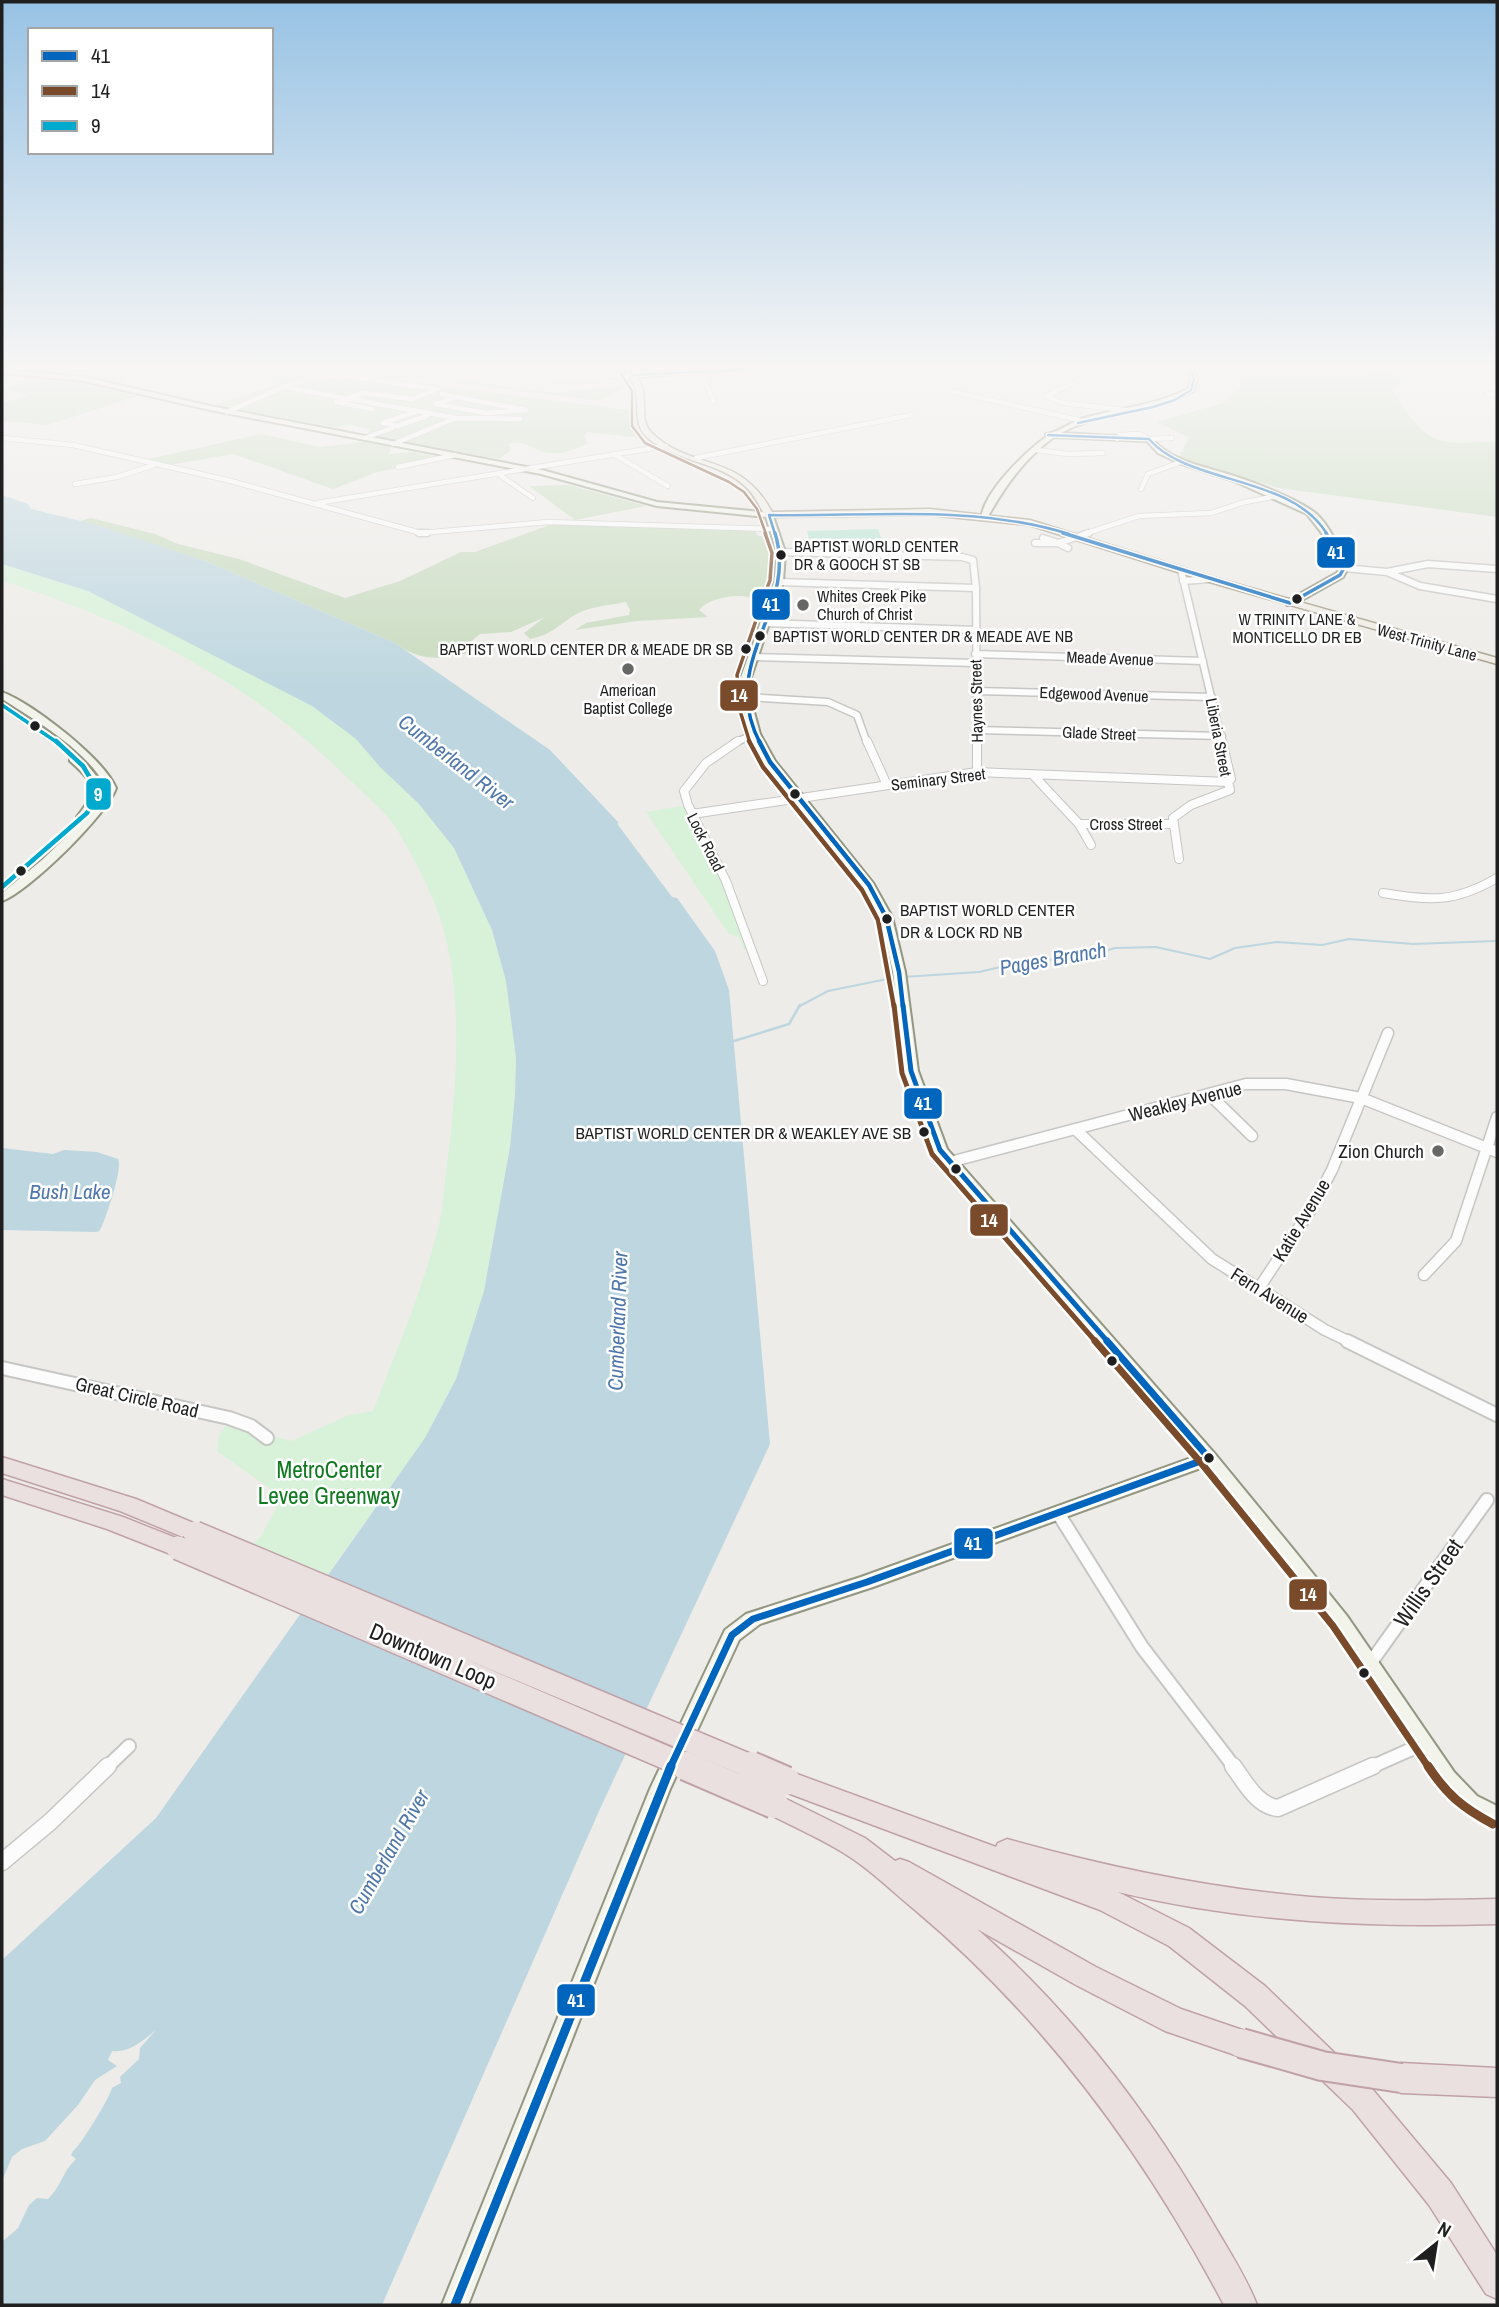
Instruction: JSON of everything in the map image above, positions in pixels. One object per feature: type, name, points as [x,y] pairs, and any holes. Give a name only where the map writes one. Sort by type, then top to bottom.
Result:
[{"type":"highway","name":"Downtown Loop","points":[[2,1465],[128,1505],[187,1540],[780,1792],[856,1846]]},
{"type":"highway","name":"Downtown Loop","points":[[2,1487],[115,1522],[187,1540]]},
{"type":"highway","name":"Downtown Loop","points":[[780,1792],[850,1804]]},
{"type":"highway","points":[[850,1804],[1012,1853],[1114,1878],[1239,1901],[1334,1912],[1428,1915],[1497,1911]]},
{"type":"highway","points":[[850,1804],[1109,1900],[1179,1937],[1255,1996],[1363,2100],[1440,2194],[1497,2283]]},
{"type":"highway","points":[[856,1846],[1086,1976],[1175,2021],[1322,2066],[1401,2078],[1497,2083]]},
{"type":"highway","points":[[856,1846],[942,1916],[1009,1977],[1079,2054],[1164,2172],[1241,2305]]},
{"type":"main road","points":[[735,477],[750,486],[763,501],[769,515]]},
{"type":"main road","name":"West Trinity Lane","points":[[769,515],[930,512],[1030,523],[1290,603],[1497,661]]},
{"type":"street","points":[[75,484],[118,477]]},
{"type":"street","points":[[211,477],[427,533],[548,522],[774,529]]},
{"type":"street","points":[[314,504],[482,477]]},
{"type":"street","points":[[502,477],[533,498]]},
{"type":"street","name":"West Trinity Lane","points":[[555,477],[657,504],[769,515]]},
{"type":"street","points":[[652,477],[668,486]]},
{"type":"street","points":[[984,516],[1009,477]]},
{"type":"street","points":[[1141,488],[1147,477]]},
{"type":"street","points":[[1227,477],[1310,512],[1325,531],[1344,568]]},
{"type":"street","points":[[1035,543],[1058,543],[1139,516],[1211,513],[1245,502],[1277,496]]},
{"type":"street","points":[[769,515],[781,552],[779,582],[746,677],[747,697],[755,734],[770,762],[869,885],[886,917],[894,948],[911,1071],[940,1150],[1209,1458],[1340,1621],[1447,1778],[1470,1802],[1497,1816]]},
{"type":"street","points":[[1043,538],[1068,548]]},
{"type":"street","name":"Haynes Street","points":[[781,552],[973,560],[977,630],[977,772]]},
{"type":"street","points":[[1387,572],[1411,564],[1441,562],[1497,569]]},
{"type":"street","points":[[1344,568],[1387,572],[1440,590],[1497,598]]},
{"type":"street","points":[[1290,603],[1340,575],[1344,568]]},
{"type":"street","name":"Liberia Street","points":[[1172,824],[1173,818],[1191,804],[1230,790],[1228,782],[1231,779],[1181,570]]},
{"type":"street","points":[[1182,581],[1209,579]]},
{"type":"street","points":[[779,582],[976,589]]},
{"type":"street","points":[[764,623],[977,630]]},
{"type":"street","name":"Meade Avenue","points":[[975,654],[1203,661]]},
{"type":"street","points":[[751,657],[975,663]]},
{"type":"street","name":"Edgewood Avenue","points":[[976,691],[1212,697]]},
{"type":"street","points":[[2,695],[48,726],[100,769],[108,778],[111,792],[107,803],[96,817],[2,898]]},
{"type":"street","points":[[747,697],[828,702],[857,715],[873,758],[887,785]]},
{"type":"street","points":[[2,705],[37,729],[88,771],[97,783],[99,793],[91,808],[77,822],[2,887]]},
{"type":"street","name":"Glade Street","points":[[976,730],[1222,736]]},
{"type":"street","name":"Lock Road","points":[[755,734],[734,741],[695,773],[684,791],[692,814],[726,881],[763,981]]},
{"type":"street","name":"Seminary Street","points":[[692,814],[977,772],[1228,782]]},
{"type":"street","points":[[1033,775],[1079,824],[1091,845]]},
{"type":"street","name":"Cross Street","points":[[1079,824],[1172,824]]},
{"type":"street","points":[[1172,824],[1179,842],[1179,859]]},
{"type":"street","points":[[1383,893],[1434,902],[1450,900],[1497,878]]},
{"type":"street","name":"Katie Avenue","points":[[1259,1288],[1310,1211],[1332,1170],[1388,1033]]},
{"type":"street","name":"Weakley Avenue","points":[[950,1162],[1246,1084],[1286,1084],[1362,1098],[1497,1152]]},
{"type":"street","points":[[1210,1095],[1252,1136]]},
{"type":"street","points":[[1424,1275],[1456,1241],[1497,1117]]},
{"type":"street","name":"Fern Avenue","points":[[1074,1129],[1212,1259],[1325,1330],[1497,1415]]},
{"type":"street","name":"Great Circle Road","points":[[2,1368],[229,1418],[251,1426],[267,1438]]},
{"type":"street","points":[[455,2305],[660,1789],[732,1635],[753,1619],[867,1582],[1209,1458]]},
{"type":"street","name":"Willis Street","points":[[1369,1665],[1487,1500]]},
{"type":"street","points":[[1058,1513],[1142,1647],[1256,1796],[1268,1807],[1278,1808],[1423,1744]]},
{"type":"street","points":[[2,1862],[50,1822],[129,1746]]},
{"type":"green space","points":[[298,477],[366,477],[333,489]]},
{"type":"green space","points":[[1241,477],[1497,477],[1497,517],[1279,488]]},
{"type":"green space","points":[[569,485],[646,506],[575,520],[529,486]]},
{"type":"green space","points":[[91,518],[239,559],[345,598],[400,581],[461,552],[475,552],[558,522],[753,528],[758,536],[772,536],[776,550],[781,552],[774,598],[758,601],[744,596],[727,597],[710,602],[699,610],[708,617],[637,621],[575,630],[586,623],[629,615],[626,602],[583,611],[553,630],[530,639],[524,633],[545,617],[511,632],[480,634],[469,643],[479,650],[435,658],[406,650],[208,562],[80,521]]},
{"type":"green space","points":[[878,529],[882,540],[810,542],[807,531]]},
{"type":"green space","name":"MetroCenter Levee Greenway","points":[[2,564],[88,591],[312,706],[356,739],[380,767],[419,804],[454,848],[492,930],[506,981],[516,1058],[510,1147],[484,1291],[456,1379],[425,1438],[327,1575],[253,1544],[261,1536],[279,1503],[269,1488],[217,1451],[219,1436],[226,1425],[292,1441],[349,1415],[373,1411],[408,1323],[437,1233],[443,1205],[454,1098],[456,1035],[452,973],[439,915],[420,871],[391,821],[313,746],[274,714],[189,660],[144,636],[98,615],[2,581]]},
{"type":"green space","points":[[688,805],[726,881],[749,949],[744,950],[740,938],[728,933],[646,812]]},
{"type":"water","name":"Cumberland River","points":[[2,495],[28,504],[31,509],[93,524],[208,562],[395,643],[550,750],[618,822],[672,897],[677,898],[715,951],[729,990],[770,1444],[599,1811],[382,2305],[2,2305],[2,2242],[18,2228],[29,2205],[37,2198],[48,2199],[56,2190],[76,2159],[71,2155],[73,2151],[95,2121],[112,2088],[121,2083],[120,2077],[139,2059],[140,2048],[156,2030],[130,2048],[112,2051],[108,2060],[117,2066],[95,2080],[78,2105],[45,2141],[22,2149],[12,2157],[2,2181],[2,1960],[156,1818],[425,1438],[456,1379],[484,1291],[510,1147],[516,1058],[506,981],[492,930],[454,848],[419,804],[380,767],[356,739],[312,706],[88,591],[2,564]]},
{"type":"water","name":"Bush Lake","points":[[2,1148],[53,1154],[64,1150],[97,1152],[118,1159],[116,1183],[100,1230],[2,1230]]},
{"type":"waterway","name":"Pages Branch","points":[[903,977],[979,972],[1026,961],[1081,958],[1115,948],[1156,947],[1210,959],[1235,948],[1277,942],[1322,945],[1349,939],[1413,944],[1497,941]]},
{"type":"waterway","name":"Pages Branch","points":[[799,1006],[828,991],[897,977]]},
{"type":"waterway","name":"Pages Branch","points":[[731,1042],[789,1024],[799,1006]]},
{"type":"transit line","name":"14","points":[[717,477],[744,492],[757,509],[772,553],[770,580],[737,675],[741,714],[747,737],[763,767],[862,890],[878,920],[890,974],[902,1073],[932,1154],[1202,1464],[1280,1559],[1333,1626],[1440,1784],[1464,1809],[1493,1824]]},
{"type":"transit line","name":"41","points":[[455,2305],[660,1789],[732,1635],[753,1619],[867,1582],[1209,1458],[940,1150],[911,1071],[899,972],[886,917],[869,885],[770,762],[755,734],[749,712],[746,677],[779,582],[781,552],[769,515],[940,515],[1008,520],[1042,526],[1290,603],[1340,575],[1344,568],[1325,531],[1310,512],[1229,477]]},
{"type":"transit line","name":"9","points":[[2,705],[44,732],[71,754],[83,766],[99,793],[87,813],[2,887]]},
{"type":"place","name":"BAPTIST WORLD CENTER DR & GOOCH ST SB","points":[[781,555]]},
{"type":"place","name":"W TRINITY LANE & MONTICELLO DR EB","points":[[1297,599]]},
{"type":"place","name":"Whites Creek Pike Church of Christ","points":[[803,605]]},
{"type":"place","name":"BAPTIST WORLD CENTER DR & MEADE AVE NB","points":[[760,636]]},
{"type":"place","name":"BAPTIST WORLD CENTER DR & MEADE DR SB","points":[[746,649]]},
{"type":"place","name":"American Baptist College","points":[[628,669]]},
{"type":"place","name":"BAPTIST WORLD CENTER DR & LOCK RD NB","points":[[887,919]]},
{"type":"place","name":"BAPTIST WORLD CENTER DR & WEAKLEY AVE SB","points":[[924,1132]]},
{"type":"place","name":"Zion Church","points":[[1438,1151]]}]
